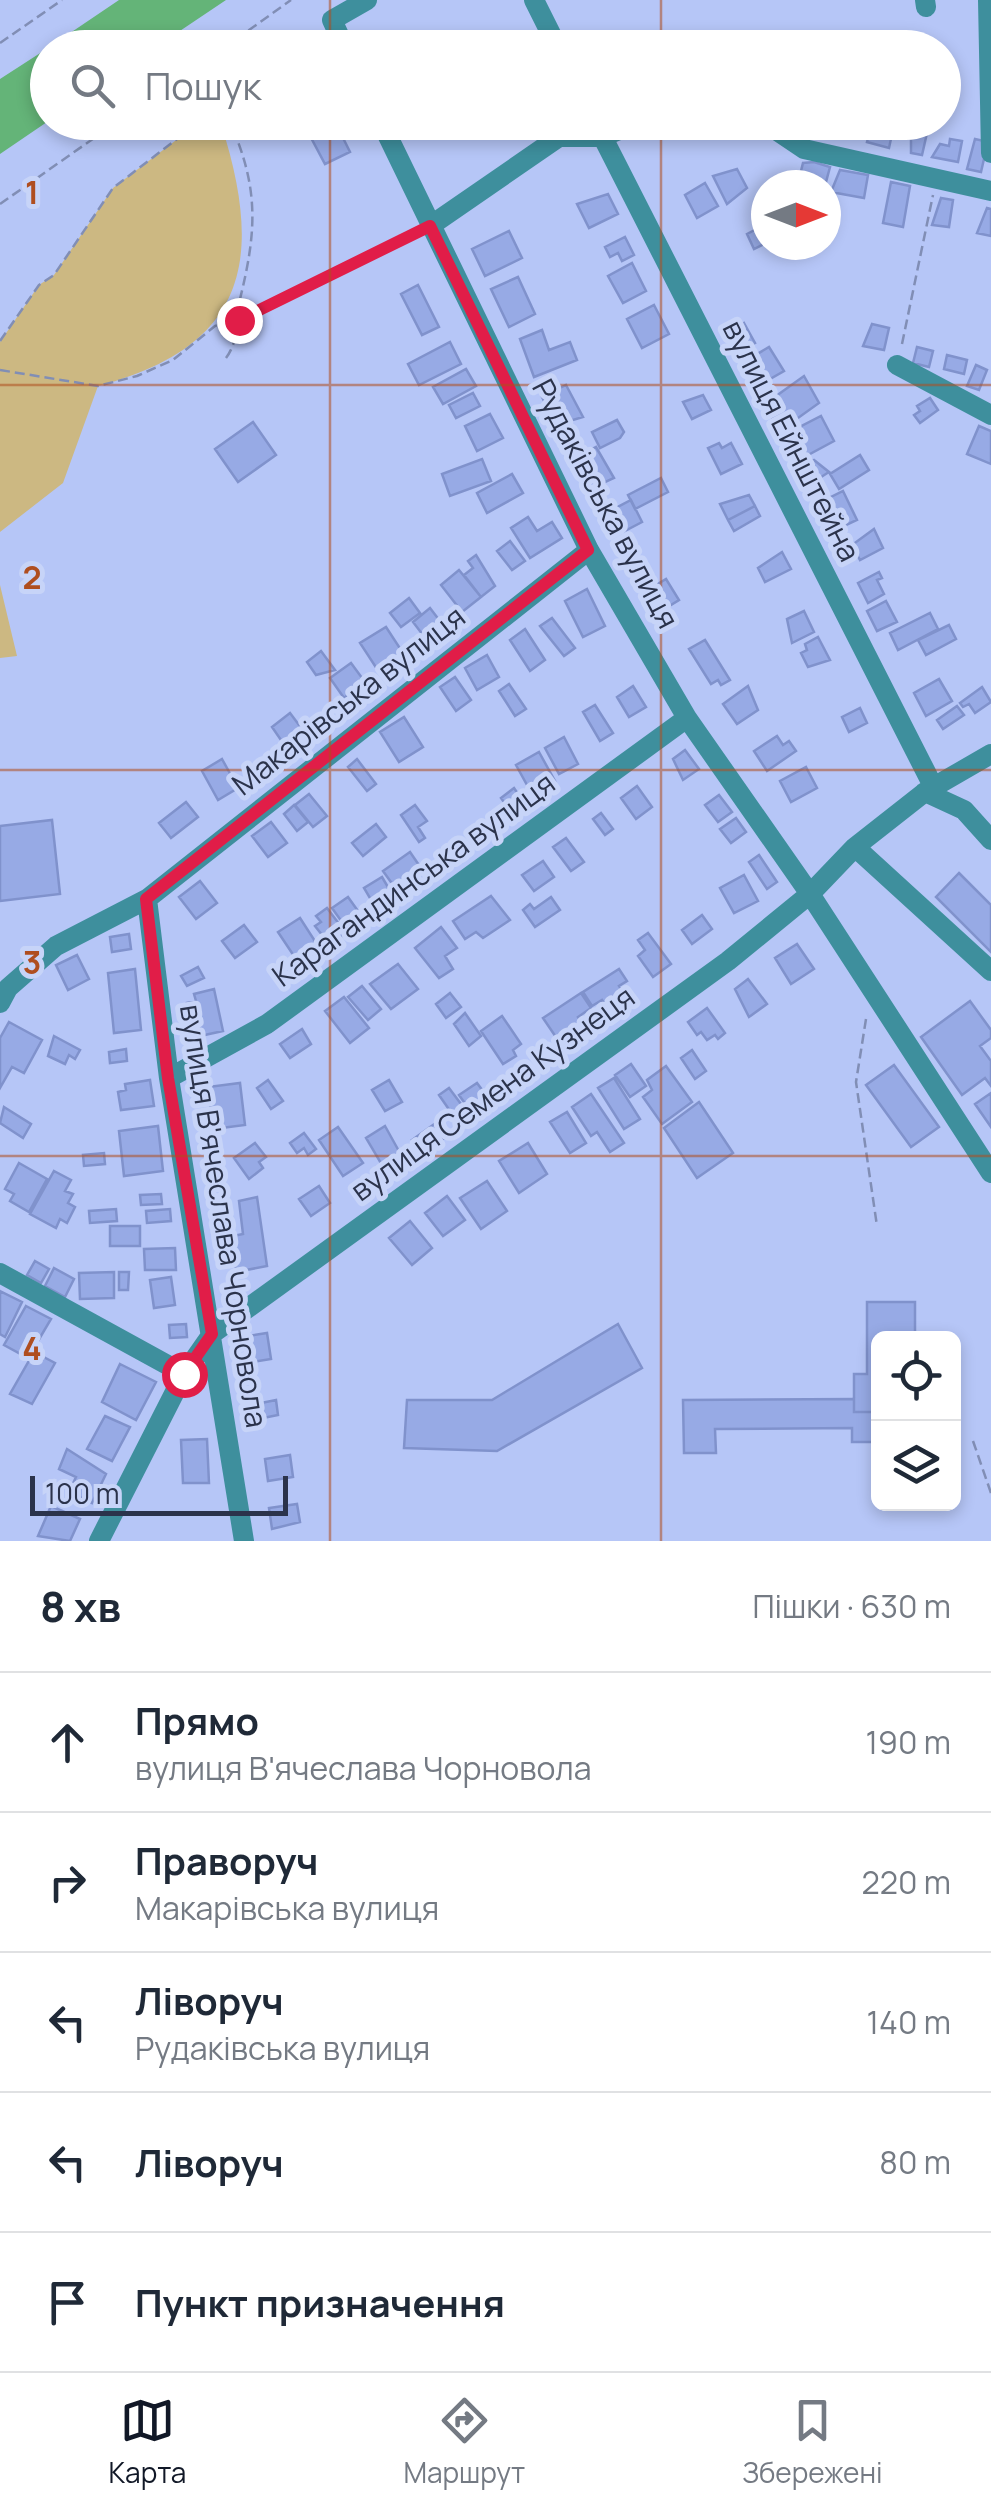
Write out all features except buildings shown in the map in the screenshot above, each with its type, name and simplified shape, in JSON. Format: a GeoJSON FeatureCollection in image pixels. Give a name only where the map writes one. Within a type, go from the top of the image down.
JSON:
{"type":"FeatureCollection","features":[{"type":"Feature","properties":{"kind":"street"},"geometry":{"type":"LineString","coordinates":[[337,30],[332,20],[367,0]]}},
{"type":"Feature","properties":{"kind":"street"},"geometry":{"type":"LineString","coordinates":[[534,0],[549,30]]}},
{"type":"Feature","properties":{"kind":"street"},"geometry":{"type":"LineString","coordinates":[[988,0],[991,153]]}},
{"type":"Feature","properties":{"kind":"street","name":"Рудаківська вулиця"},"geometry":{"type":"LineString","coordinates":[[389,140],[588,550],[687,718],[810,894],[991,1173]]}},
{"type":"Feature","properties":{"kind":"street"},"geometry":{"type":"LineString","coordinates":[[430,226],[555,140]]}},
{"type":"Feature","properties":{"kind":"street","name":"вулиця Ейнштейна"},"geometry":{"type":"LineString","coordinates":[[604,140],[929,789]]}},
{"type":"Feature","properties":{"kind":"street"},"geometry":{"type":"LineString","coordinates":[[790,140],[804,150],[991,191]]}},
{"type":"Feature","properties":{"kind":"street"},"geometry":{"type":"LineString","coordinates":[[897,365],[991,415]]}},
{"type":"Feature","properties":{"kind":"street","name":"Макарівська вулиця"},"geometry":{"type":"LineString","coordinates":[[0,1004],[8,988],[56,946],[146,899],[588,550]]}},
{"type":"Feature","properties":{"kind":"street","name":"Карагандинська вулиця"},"geometry":{"type":"LineString","coordinates":[[168,1078],[267,1024],[687,718]]}},
{"type":"Feature","properties":{"kind":"street","name":"вулиця Семена Кузнеця"},"geometry":{"type":"LineString","coordinates":[[99,1541],[184,1374],[212,1334],[728,961],[810,894],[855,847],[929,789],[991,754]]}},
{"type":"Feature","properties":{"kind":"street"},"geometry":{"type":"LineString","coordinates":[[929,789],[964,810],[991,840]]}},
{"type":"Feature","properties":{"kind":"street"},"geometry":{"type":"LineString","coordinates":[[855,847],[991,971]]}},
{"type":"Feature","properties":{"kind":"street","name":"вулиця В'ячеслава Чорновола"},"geometry":{"type":"LineString","coordinates":[[146,899],[168,1078],[244,1541]]}},
{"type":"Feature","properties":{"kind":"street"},"geometry":{"type":"LineString","coordinates":[[0,1273],[184,1374]]}},
{"type":"Feature","properties":{"kind":"path"},"geometry":{"type":"LineString","coordinates":[[0,42],[62,0]]}},
{"type":"Feature","properties":{"kind":"path"},"geometry":{"type":"LineString","coordinates":[[250,30],[292,0]]}},
{"type":"Feature","properties":{"kind":"path"},"geometry":{"type":"LineString","coordinates":[[0,204],[91,140]]}},
{"type":"Feature","properties":{"kind":"path"},"geometry":{"type":"LineString","coordinates":[[0,341],[39,284],[54,275],[113,188],[176,140]]}},
{"type":"Feature","properties":{"kind":"path"},"geometry":{"type":"LineString","coordinates":[[226,358],[235,346],[239,302],[254,250],[248,164],[238,140]]}},
{"type":"Feature","properties":{"kind":"path"},"geometry":{"type":"LineString","coordinates":[[897,365],[936,179]]}},
{"type":"Feature","properties":{"kind":"path"},"geometry":{"type":"LineString","coordinates":[[0,370],[98,386],[172,360],[215,326],[239,320],[430,226]]}},
{"type":"Feature","properties":{"kind":"path"},"geometry":{"type":"LineString","coordinates":[[870,989],[856,1082],[876,1226]]}},
{"type":"Feature","properties":{"kind":"path"},"geometry":{"type":"LineString","coordinates":[[973,1441],[991,1493]]}},
{"type":"Feature","properties":{"kind":"shaded area"},"geometry":{"type":"Polygon","coordinates":[[[119,0],[226,0],[181,30],[75,30],[119,0]]]}},
{"type":"Feature","properties":{"kind":"shaded area"},"geometry":{"type":"Polygon","coordinates":[[[30,60],[30,134],[0,154],[0,79],[30,60]]]}},
{"type":"Feature","properties":{"kind":"shaded area"},"geometry":{"type":"Polygon","coordinates":[[[176,140],[225,140],[241,217],[240,257],[232,292],[214,322],[186,348],[148,369],[98,386],[63,483],[0,532],[0,342],[39,285],[54,275],[113,188],[176,140]]]}},
{"type":"Feature","properties":{"kind":"shaded area"},"geometry":{"type":"Polygon","coordinates":[[[0,585],[17,656],[0,658],[0,585]]]}},
{"type":"Feature","properties":{"kind":"route"},"geometry":{"type":"LineString","coordinates":[[184,1374],[212,1334],[168,1078],[146,899],[588,550],[430,226],[239,320]]}}]}
